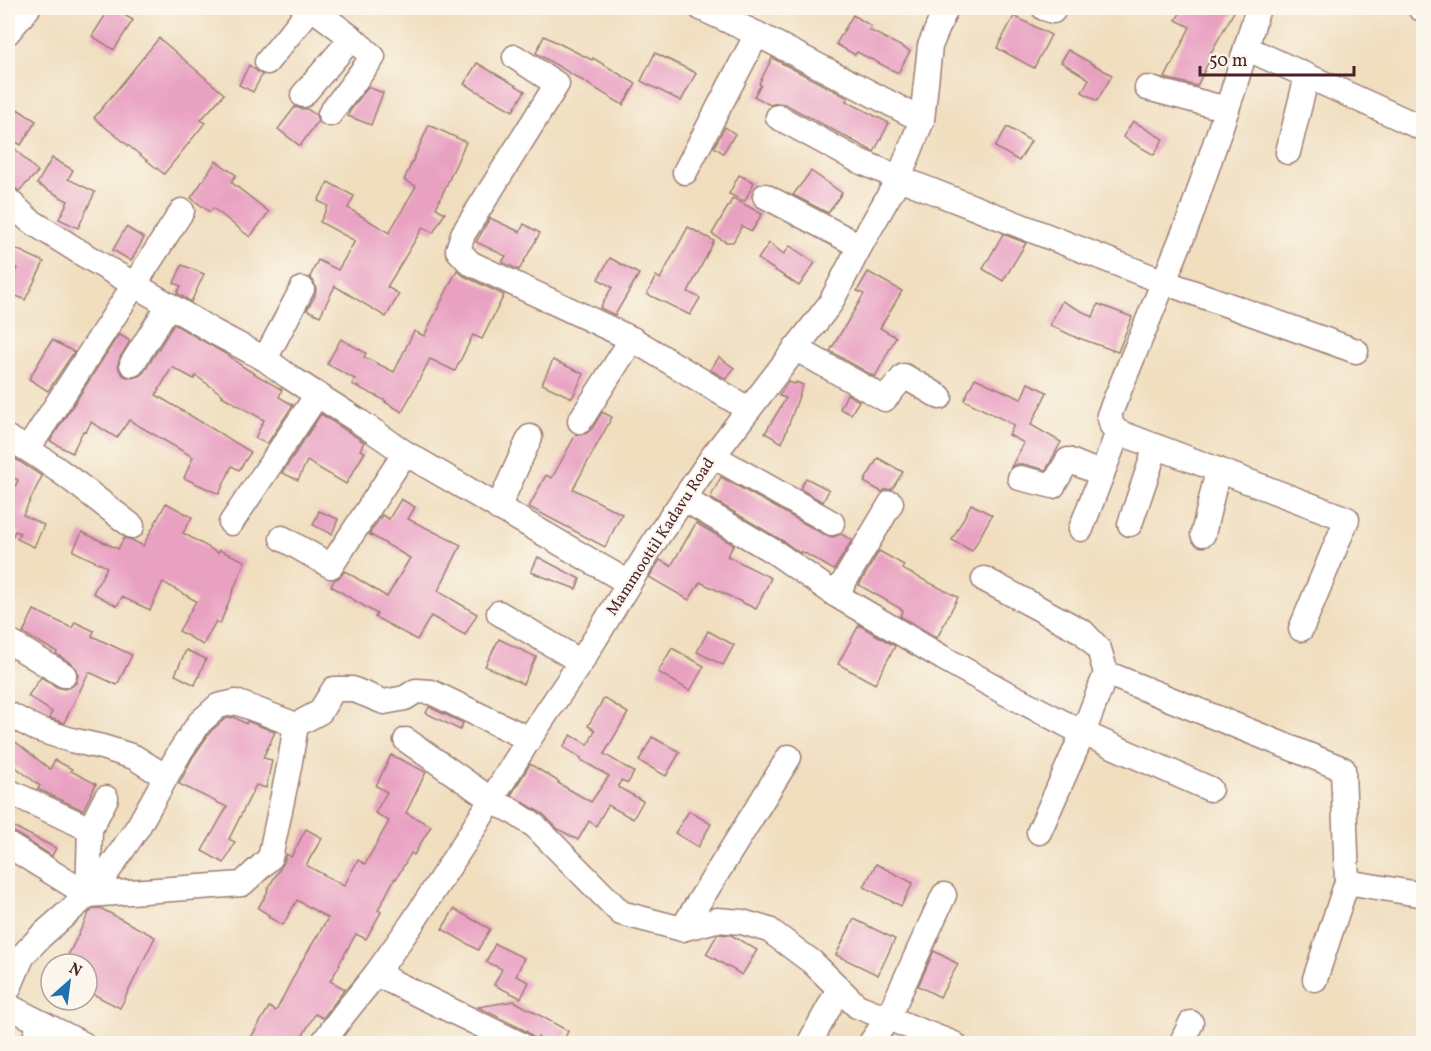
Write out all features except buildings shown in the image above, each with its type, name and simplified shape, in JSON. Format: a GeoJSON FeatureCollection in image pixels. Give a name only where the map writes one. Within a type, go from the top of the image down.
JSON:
{"type":"FeatureCollection","features":[{"type":"Feature","properties":{"kind":"street"},"geometry":{"type":"LineString","coordinates":[[8,32],[27,8]]}},
{"type":"Feature","properties":{"kind":"street"},"geometry":{"type":"LineString","coordinates":[[267,62],[312,8],[352,38],[373,57],[330,114]]}},
{"type":"Feature","properties":{"kind":"street"},"geometry":{"type":"LineString","coordinates":[[701,8],[757,34],[922,120]]}},
{"type":"Feature","properties":{"kind":"street","name":"Mammoottil Kadavu Road"},"geometry":{"type":"LineString","coordinates":[[322,1044],[413,922],[529,739],[581,662],[656,539],[713,456],[830,303],[898,178],[922,120],[930,46],[946,8]]}},
{"type":"Feature","properties":{"kind":"street"},"geometry":{"type":"LineString","coordinates":[[1258,8],[1190,218],[1109,415],[1112,426],[1118,432],[1347,519],[1301,629]]}},
{"type":"Feature","properties":{"kind":"street"},"geometry":{"type":"LineString","coordinates":[[685,172],[757,34]]}},
{"type":"Feature","properties":{"kind":"street"},"geometry":{"type":"LineString","coordinates":[[303,95],[352,38]]}},
{"type":"Feature","properties":{"kind":"street"},"geometry":{"type":"LineString","coordinates":[[1246,48],[1424,129]]}},
{"type":"Feature","properties":{"kind":"street"},"geometry":{"type":"LineString","coordinates":[[515,57],[556,84],[463,234],[458,250],[471,263],[632,339],[748,409]]}},
{"type":"Feature","properties":{"kind":"street"},"geometry":{"type":"LineString","coordinates":[[1288,152],[1307,76]]}},
{"type":"Feature","properties":{"kind":"street"},"geometry":{"type":"LineString","coordinates":[[1147,88],[1227,109]]}},
{"type":"Feature","properties":{"kind":"street"},"geometry":{"type":"LineString","coordinates":[[778,117],[857,160],[898,178],[1164,282],[1356,351]]}},
{"type":"Feature","properties":{"kind":"street"},"geometry":{"type":"LineString","coordinates":[[765,196],[860,246]]}},
{"type":"Feature","properties":{"kind":"street"},"geometry":{"type":"LineString","coordinates":[[8,200],[29,220],[216,333],[265,359],[405,453],[630,583]]}},
{"type":"Feature","properties":{"kind":"street"},"geometry":{"type":"LineString","coordinates":[[132,526],[18,443],[134,284],[182,211]]}},
{"type":"Feature","properties":{"kind":"street"},"geometry":{"type":"LineString","coordinates":[[265,359],[302,289]]}},
{"type":"Feature","properties":{"kind":"street"},"geometry":{"type":"LineString","coordinates":[[132,364],[169,305]]}},
{"type":"Feature","properties":{"kind":"street"},"geometry":{"type":"LineString","coordinates":[[580,421],[632,339]]}},
{"type":"Feature","properties":{"kind":"street"},"geometry":{"type":"LineString","coordinates":[[795,348],[885,399],[904,376],[940,397]]}},
{"type":"Feature","properties":{"kind":"street"},"geometry":{"type":"LineString","coordinates":[[231,523],[317,395]]}},
{"type":"Feature","properties":{"kind":"street"},"geometry":{"type":"LineString","coordinates":[[1081,529],[1118,432]]}},
{"type":"Feature","properties":{"kind":"street"},"geometry":{"type":"LineString","coordinates":[[498,508],[530,437]]}},
{"type":"Feature","properties":{"kind":"street"},"geometry":{"type":"LineString","coordinates":[[1130,524],[1156,447]]}},
{"type":"Feature","properties":{"kind":"street"},"geometry":{"type":"LineString","coordinates":[[282,538],[331,566],[405,453]]}},
{"type":"Feature","properties":{"kind":"street"},"geometry":{"type":"LineString","coordinates":[[713,456],[832,523]]}},
{"type":"Feature","properties":{"kind":"street"},"geometry":{"type":"LineString","coordinates":[[1020,478],[1053,486],[1068,460],[1102,474]]}},
{"type":"Feature","properties":{"kind":"street"},"geometry":{"type":"LineString","coordinates":[[1203,534],[1218,470]]}},
{"type":"Feature","properties":{"kind":"street"},"geometry":{"type":"LineString","coordinates":[[684,499],[776,553],[836,595],[1004,693],[1083,733],[1210,789]]}},
{"type":"Feature","properties":{"kind":"street"},"geometry":{"type":"LineString","coordinates":[[836,595],[891,503]]}},
{"type":"Feature","properties":{"kind":"street"},"geometry":{"type":"LineString","coordinates":[[984,579],[1083,632],[1099,649],[1106,673],[1040,832]]}},
{"type":"Feature","properties":{"kind":"street"},"geometry":{"type":"LineString","coordinates":[[499,614],[581,662]]}},
{"type":"Feature","properties":{"kind":"street"},"geometry":{"type":"LineString","coordinates":[[8,641],[64,675]]}},
{"type":"Feature","properties":{"kind":"street"},"geometry":{"type":"LineString","coordinates":[[1106,673],[1342,769],[1347,882],[1315,979]]}},
{"type":"Feature","properties":{"kind":"street"},"geometry":{"type":"LineString","coordinates":[[8,990],[23,955],[98,886],[138,827],[200,722],[218,706],[236,702],[296,725],[320,712],[334,689],[352,690],[384,702],[405,698],[416,691],[431,692],[529,739]]}},
{"type":"Feature","properties":{"kind":"street"},"geometry":{"type":"LineString","coordinates":[[8,714],[37,729],[134,757],[166,777]]}},
{"type":"Feature","properties":{"kind":"street"},"geometry":{"type":"LineString","coordinates":[[8,845],[88,895],[242,884],[270,858],[296,725]]}},
{"type":"Feature","properties":{"kind":"street"},"geometry":{"type":"LineString","coordinates":[[406,740],[492,800],[535,826],[621,913],[682,929],[717,920],[742,922],[769,930],[812,962],[857,1006],[954,1044]]}},
{"type":"Feature","properties":{"kind":"street"},"geometry":{"type":"LineString","coordinates":[[682,929],[789,757]]}},
{"type":"Feature","properties":{"kind":"street"},"geometry":{"type":"LineString","coordinates":[[12,794],[90,828]]}},
{"type":"Feature","properties":{"kind":"street"},"geometry":{"type":"LineString","coordinates":[[88,895],[90,828],[106,798]]}},
{"type":"Feature","properties":{"kind":"street"},"geometry":{"type":"LineString","coordinates":[[1347,882],[1424,895]]}},
{"type":"Feature","properties":{"kind":"street"},"geometry":{"type":"LineString","coordinates":[[870,1044],[888,1018],[944,895]]}},
{"type":"Feature","properties":{"kind":"street"},"geometry":{"type":"LineString","coordinates":[[376,974],[520,1044]]}},
{"type":"Feature","properties":{"kind":"street"},"geometry":{"type":"LineString","coordinates":[[809,1044],[839,989]]}},
{"type":"Feature","properties":{"kind":"street"},"geometry":{"type":"LineString","coordinates":[[8,1006],[37,1033],[83,1044]]}}]}
